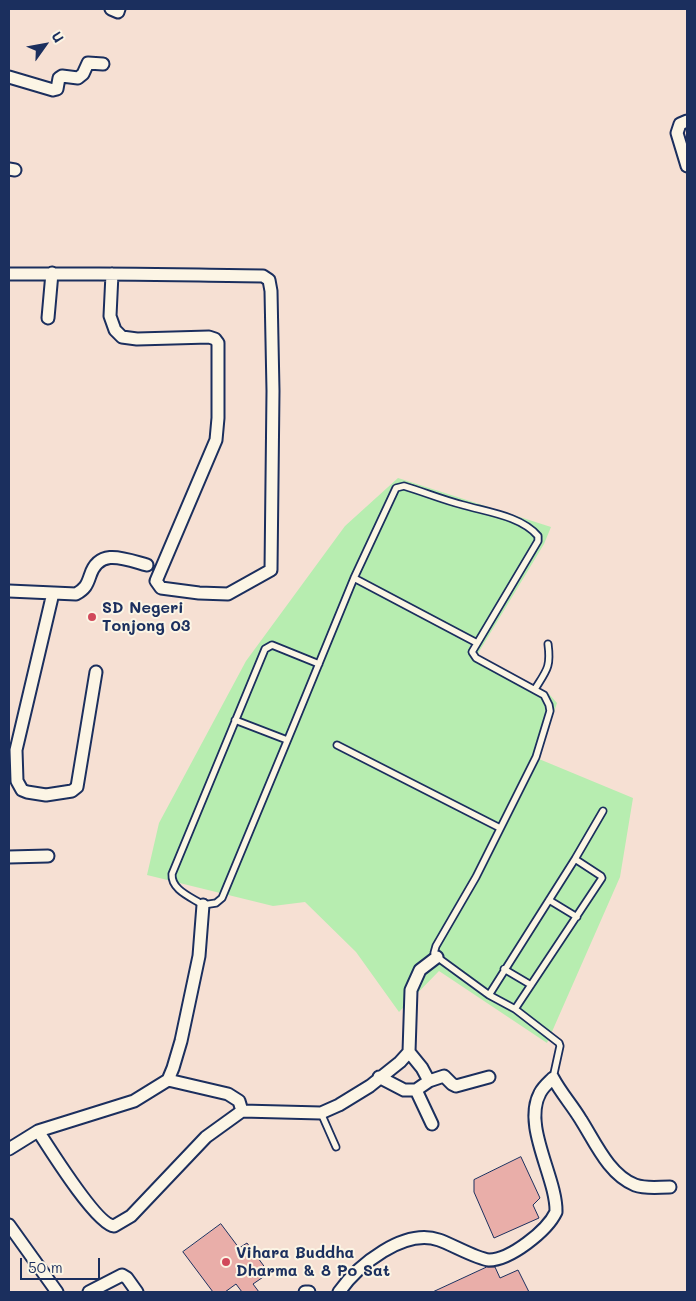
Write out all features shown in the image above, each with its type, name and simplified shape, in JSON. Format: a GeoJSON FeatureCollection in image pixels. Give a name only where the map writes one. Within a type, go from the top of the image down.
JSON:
{"type":"FeatureCollection","features":[{"type":"Feature","properties":{"kind":"street"},"geometry":{"type":"LineString","coordinates":[[111,9],[118,12],[119,9]]}},
{"type":"Feature","properties":{"kind":"street"},"geometry":{"type":"LineString","coordinates":[[9,77],[53,90],[57,89],[59,78],[62,76],[78,78],[83,74],[88,63],[103,64]]}},
{"type":"Feature","properties":{"kind":"street"},"geometry":{"type":"LineString","coordinates":[[687,121],[680,124],[677,133],[687,166]]}},
{"type":"Feature","properties":{"kind":"street"},"geometry":{"type":"LineString","coordinates":[[9,274],[112,274],[263,276],[270,283],[273,391],[271,570],[228,594],[199,593],[161,588],[156,581],[216,440],[218,418],[218,343],[209,336],[137,339],[122,337],[115,330],[110,316],[112,274]]}},
{"type":"Feature","properties":{"kind":"street"},"geometry":{"type":"LineString","coordinates":[[48,318],[52,274]]}},
{"type":"Feature","properties":{"kind":"street"},"geometry":{"type":"LineString","coordinates":[[9,591],[76,594],[87,586],[94,564],[103,558],[122,559],[147,565]]}},
{"type":"Feature","properties":{"kind":"street"},"geometry":{"type":"LineString","coordinates":[[53,592],[12,750],[17,781],[22,790],[46,794],[75,790],[78,784],[96,672]]}},
{"type":"Feature","properties":{"kind":"street"},"geometry":{"type":"LineString","coordinates":[[9,857],[48,856]]}},
{"type":"Feature","properties":{"kind":"street"},"geometry":{"type":"LineString","coordinates":[[9,1149],[38,1131],[134,1102],[168,1080],[181,1041],[199,956],[203,905]]}},
{"type":"Feature","properties":{"kind":"street"},"geometry":{"type":"LineString","coordinates":[[38,1131],[68,1176],[94,1210],[106,1224],[114,1226],[131,1216],[206,1137],[242,1111],[320,1113],[352,1098],[400,1062],[408,1052],[411,990],[420,970],[436,957]]}},
{"type":"Feature","properties":{"kind":"street"},"geometry":{"type":"LineString","coordinates":[[408,1052],[422,1068],[429,1081]]}},
{"type":"Feature","properties":{"kind":"street"},"geometry":{"type":"LineString","coordinates":[[379,1077],[404,1090],[416,1090],[429,1081],[444,1076],[456,1086],[488,1077]]}},
{"type":"Feature","properties":{"kind":"street"},"geometry":{"type":"LineString","coordinates":[[339,1292],[374,1257],[407,1239],[428,1238],[438,1240],[487,1260],[502,1256],[538,1234],[556,1212],[554,1195],[539,1146],[536,1122],[536,1105],[539,1094],[553,1078],[612,1168],[622,1178],[635,1185],[650,1188],[670,1187]]}},
{"type":"Feature","properties":{"kind":"street"},"geometry":{"type":"LineString","coordinates":[[168,1080],[228,1094],[239,1101],[242,1111]]}},
{"type":"Feature","properties":{"kind":"street"},"geometry":{"type":"LineString","coordinates":[[416,1090],[432,1124]]}},
{"type":"Feature","properties":{"kind":"street"},"geometry":{"type":"LineString","coordinates":[[9,1225],[58,1292]]}},
{"type":"Feature","properties":{"kind":"street"},"geometry":{"type":"LineString","coordinates":[[89,1292],[122,1275],[127,1278],[136,1292]]}},
{"type":"Feature","properties":{"kind":"lane"},"geometry":{"type":"LineString","coordinates":[[319,664],[272,645],[268,646],[235,720],[208,790],[172,874],[176,887],[203,905],[216,903],[222,898],[319,664],[354,578],[394,492],[399,486],[511,518],[536,533],[539,538],[472,652],[476,658],[544,695],[549,704],[550,711],[536,757],[476,877],[436,946],[434,953],[436,957],[488,995],[515,1009],[559,1044],[553,1078]]}},
{"type":"Feature","properties":{"kind":"lane"},"geometry":{"type":"LineString","coordinates":[[354,578],[478,643]]}},
{"type":"Feature","properties":{"kind":"lane"},"geometry":{"type":"LineString","coordinates":[[535,689],[550,662],[548,644]]}},
{"type":"Feature","properties":{"kind":"lane"},"geometry":{"type":"LineString","coordinates":[[235,720],[287,740]]}},
{"type":"Feature","properties":{"kind":"lane"},"geometry":{"type":"LineString","coordinates":[[337,746],[500,828]]}},
{"type":"Feature","properties":{"kind":"lane"},"geometry":{"type":"LineString","coordinates":[[488,995],[528,935],[603,811]]}},
{"type":"Feature","properties":{"kind":"lane"},"geometry":{"type":"LineString","coordinates":[[515,1009],[602,878],[575,859]]}},
{"type":"Feature","properties":{"kind":"lane"},"geometry":{"type":"LineString","coordinates":[[549,900],[576,917]]}},
{"type":"Feature","properties":{"kind":"lane"},"geometry":{"type":"LineString","coordinates":[[504,969],[531,985]]}},
{"type":"Feature","properties":{"kind":"lane"},"geometry":{"type":"LineString","coordinates":[[320,1113],[336,1147]]}},
{"type":"Feature","properties":{"kind":"green space"},"geometry":{"type":"Polygon","coordinates":[[[398,478],[551,527],[544,544],[477,655],[549,694],[557,703],[539,759],[633,798],[620,877],[547,1043],[439,971],[399,1012],[356,952],[305,902],[273,906],[147,875],[159,823],[246,661],[345,526],[398,478]]]}},
{"type":"Feature","properties":{"kind":"building"},"geometry":{"type":"Polygon","coordinates":[[[521,1157],[540,1198],[533,1205],[539,1218],[494,1238],[474,1192],[474,1180],[521,1157]]]}},
{"type":"Feature","properties":{"kind":"building","name":"Vihara Buddha Dharma & 8 Po Sat"},"geometry":{"type":"Polygon","coordinates":[[[221,1224],[239,1248],[247,1243],[269,1273],[253,1284],[259,1292],[242,1292],[236,1284],[225,1292],[213,1292],[183,1252],[221,1224]]]}},
{"type":"Feature","properties":{"kind":"building"},"geometry":{"type":"Polygon","coordinates":[[[487,1267],[495,1267],[500,1278],[518,1270],[529,1292],[433,1292],[487,1267]]]}},
{"type":"Feature","properties":{"kind":"place","name":"SD Negeri Tonjong 03"},"geometry":{"type":"Point","coordinates":[92,617]}},
{"type":"Feature","properties":{"kind":"place","name":"Vihara Buddha Dharma & 8 Po Sat"},"geometry":{"type":"Point","coordinates":[226,1262]}}]}
